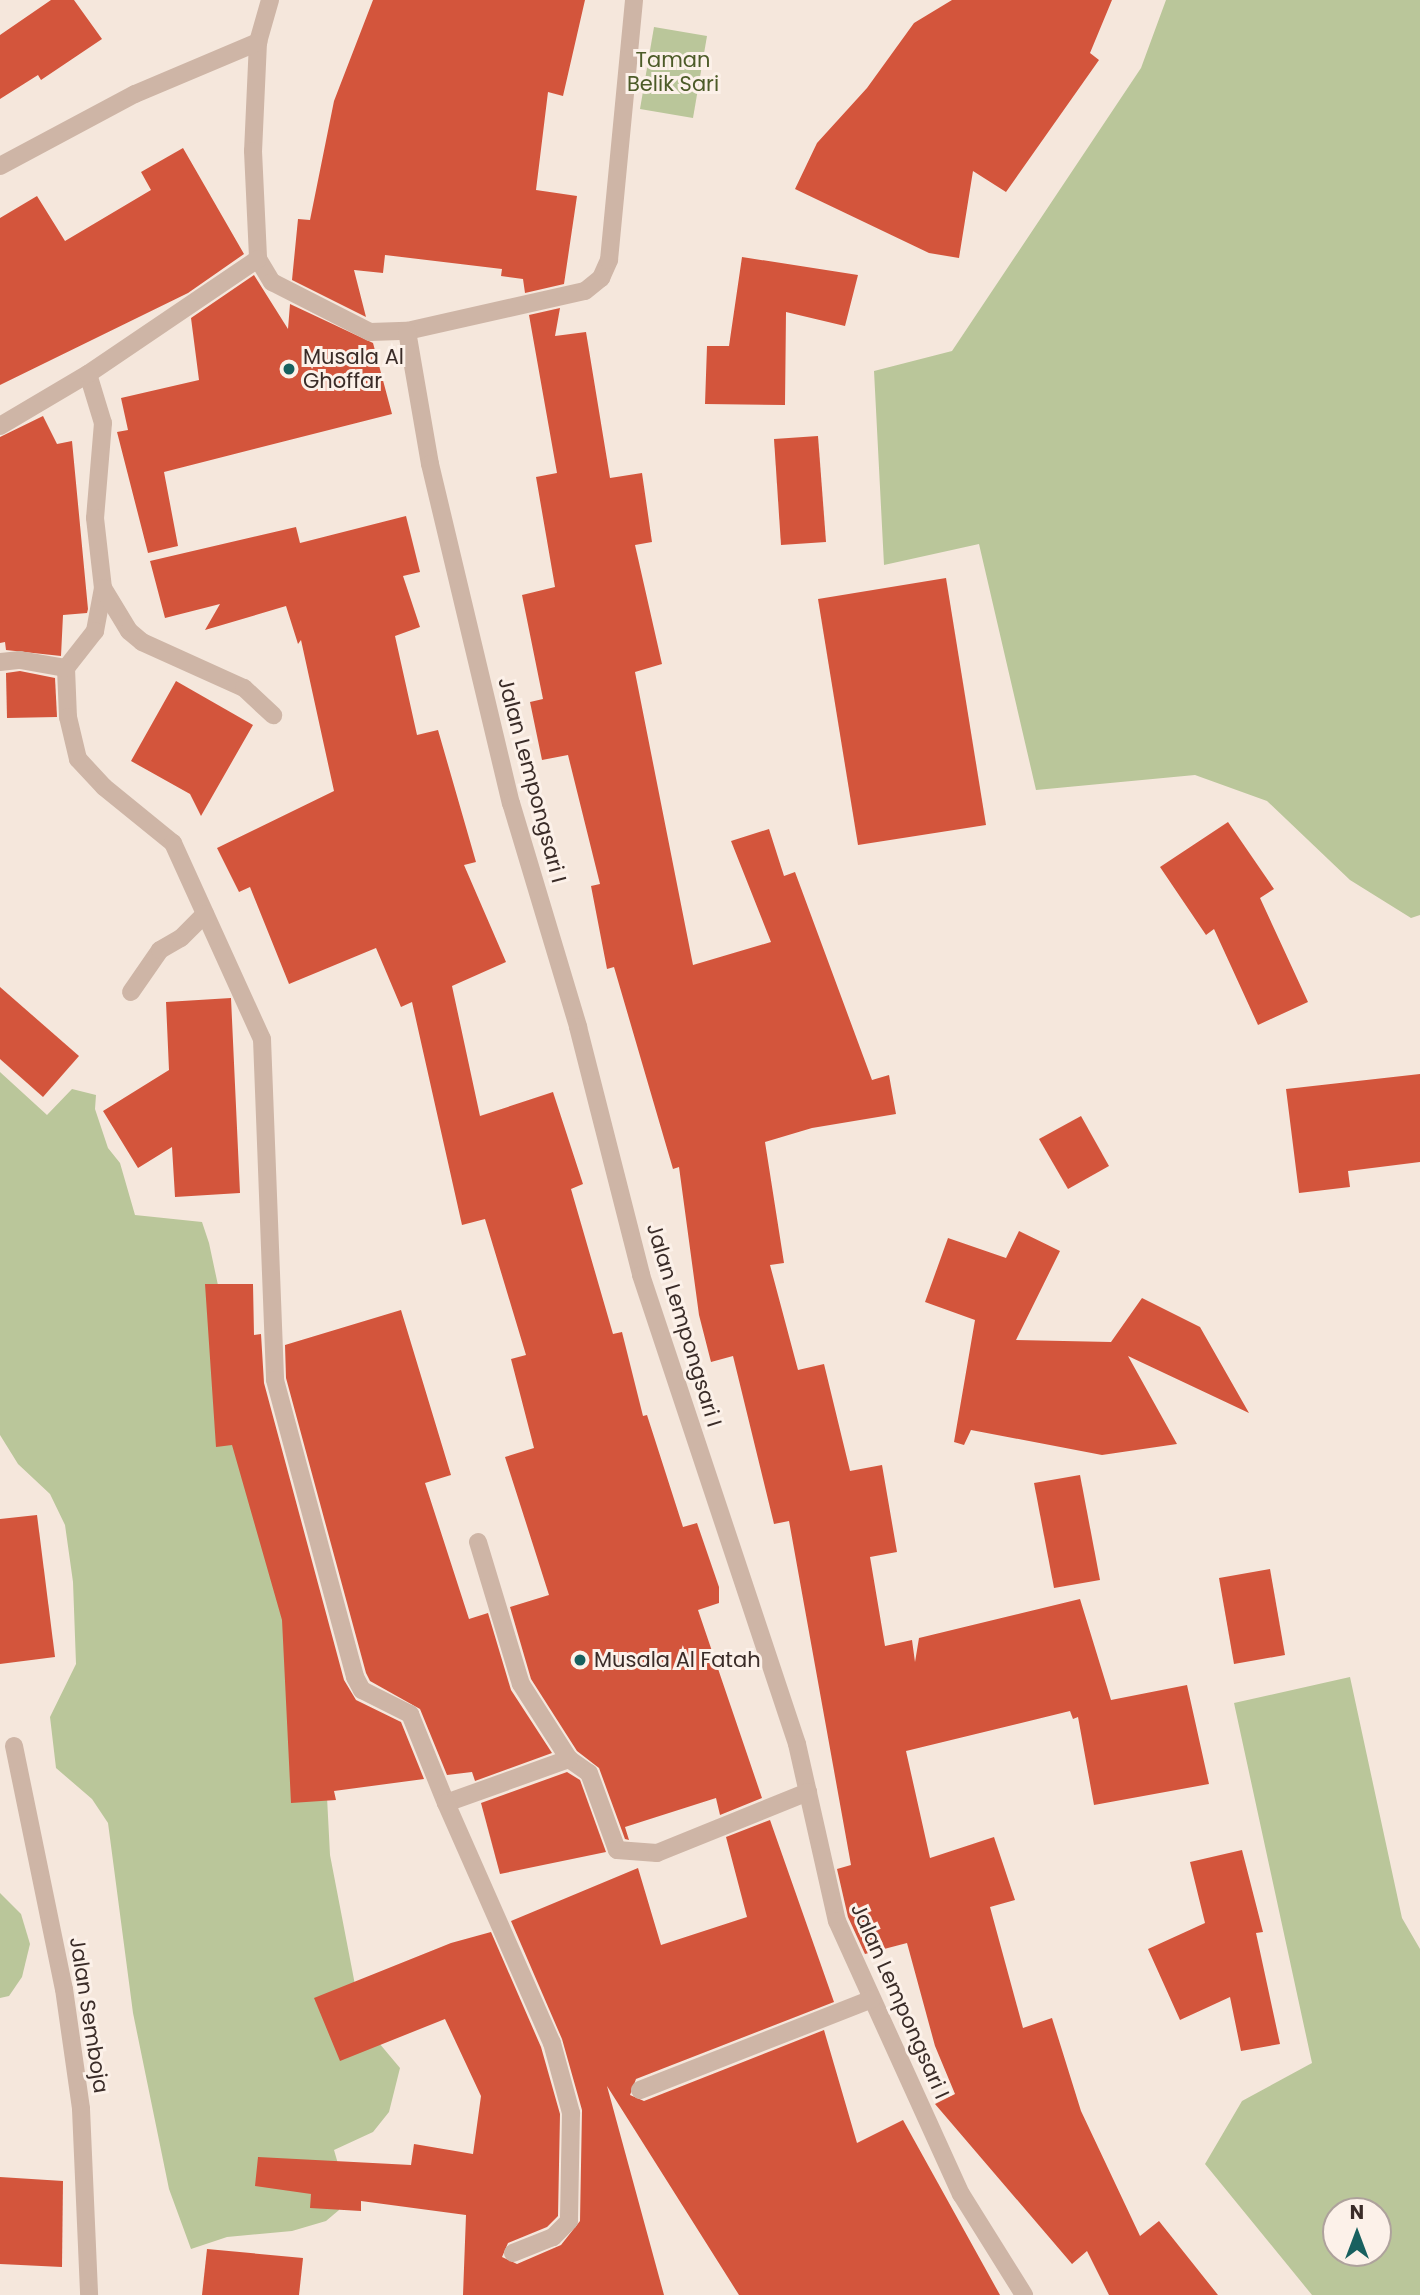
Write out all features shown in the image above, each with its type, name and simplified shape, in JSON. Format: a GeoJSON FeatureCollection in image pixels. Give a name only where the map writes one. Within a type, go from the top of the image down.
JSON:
{"type":"FeatureCollection","features":[{"type":"Feature","properties":{"kind":"street"},"geometry":{"type":"LineString","coordinates":[[270,0],[258,43],[253,151],[258,259],[272,282],[324,312],[370,332],[407,331],[585,291],[601,278],[609,260],[634,0]]}},
{"type":"Feature","properties":{"kind":"street"},"geometry":{"type":"LineString","coordinates":[[0,166],[135,94],[258,43]]}},
{"type":"Feature","properties":{"kind":"street"},"geometry":{"type":"LineString","coordinates":[[0,426],[88,374],[258,259]]}},
{"type":"Feature","properties":{"kind":"street","name":"Jalan Lempongsari I"},"geometry":{"type":"LineString","coordinates":[[407,331],[430,464],[511,803],[578,1027],[641,1275],[797,1744],[837,1921],[961,2194],[1024,2295]]}},
{"type":"Feature","properties":{"kind":"street"},"geometry":{"type":"LineString","coordinates":[[88,374],[103,423],[94,518],[103,588],[94,631],[66,668],[68,717],[78,759],[104,787],[173,843],[261,1040],[275,1380],[337,1609],[362,1690],[410,1714],[446,1803],[552,2043],[571,2113],[569,2221],[553,2237],[513,2253]]}},
{"type":"Feature","properties":{"kind":"street"},"geometry":{"type":"LineString","coordinates":[[103,588],[129,631],[142,642],[243,688],[273,715]]}},
{"type":"Feature","properties":{"kind":"street"},"geometry":{"type":"LineString","coordinates":[[0,662],[20,660],[66,668]]}},
{"type":"Feature","properties":{"kind":"street"},"geometry":{"type":"LineString","coordinates":[[131,992],[160,950],[181,938],[205,914]]}},
{"type":"Feature","properties":{"kind":"street"},"geometry":{"type":"LineString","coordinates":[[478,1542],[521,1684],[569,1759],[589,1773],[617,1850],[636,1854],[657,1853],[808,1792]]}},
{"type":"Feature","properties":{"kind":"street","name":"Jalan Semboja"},"geometry":{"type":"LineString","coordinates":[[14,1746],[64,1989],[80,2096],[89,2295]]}},
{"type":"Feature","properties":{"kind":"street"},"geometry":{"type":"LineString","coordinates":[[446,1803],[569,1759]]}},
{"type":"Feature","properties":{"kind":"street"},"geometry":{"type":"LineString","coordinates":[[640,2090],[872,1999]]}},
{"type":"Feature","properties":{"kind":"green space"},"geometry":{"type":"Polygon","coordinates":[[[1166,0],[1420,0],[1420,915],[1411,918],[1350,880],[1267,801],[1195,775],[1036,790],[979,544],[884,565],[874,371],[952,351],[1141,68],[1166,0]]]}},
{"type":"Feature","properties":{"kind":"green space","name":"Taman Belik Sari"},"geometry":{"type":"Polygon","coordinates":[[[654,27],[707,36],[693,118],[640,109],[654,27]]]}},
{"type":"Feature","properties":{"kind":"green space"},"geometry":{"type":"Polygon","coordinates":[[[0,1072],[47,1115],[72,1089],[96,1095],[95,1109],[108,1148],[120,1163],[135,1215],[202,1222],[209,1243],[327,1797],[330,1855],[356,1990],[379,2043],[400,2068],[389,2112],[373,2132],[334,2150],[343,2181],[339,2210],[326,2221],[292,2231],[227,2237],[191,2249],[169,2189],[133,2013],[108,1823],[92,1799],[56,1768],[50,1717],[76,1664],[73,1582],[65,1525],[50,1494],[18,1464],[0,1435],[0,1072]]]}},
{"type":"Feature","properties":{"kind":"green space"},"geometry":{"type":"Polygon","coordinates":[[[1350,1677],[1402,1918],[1420,1949],[1420,2295],[1312,2295],[1205,2164],[1242,2101],[1312,2063],[1234,1703],[1350,1677]]]}},
{"type":"Feature","properties":{"kind":"green space"},"geometry":{"type":"Polygon","coordinates":[[[0,1893],[21,1914],[30,1944],[22,1977],[9,1996],[0,1998],[0,1893]]]}},
{"type":"Feature","properties":{"kind":"building"},"geometry":{"type":"Polygon","coordinates":[[[51,0],[74,0],[102,39],[41,80],[38,75],[0,99],[0,35],[51,0]]]}},
{"type":"Feature","properties":{"kind":"building"},"geometry":{"type":"Polygon","coordinates":[[[373,0],[585,0],[563,96],[548,92],[536,190],[577,196],[564,284],[525,293],[523,279],[501,276],[502,269],[385,255],[383,273],[354,270],[366,317],[292,280],[298,219],[310,220],[334,101],[373,0]]]}},
{"type":"Feature","properties":{"kind":"building"},"geometry":{"type":"Polygon","coordinates":[[[952,0],[1112,0],[1090,53],[1099,60],[1006,192],[973,171],[959,258],[929,253],[795,189],[817,143],[867,88],[914,23],[952,0]]]}},
{"type":"Feature","properties":{"kind":"building"},"geometry":{"type":"Polygon","coordinates":[[[183,148],[244,254],[188,293],[0,385],[0,218],[37,196],[65,241],[151,190],[141,172],[183,148]]]}},
{"type":"Feature","properties":{"kind":"building"},"geometry":{"type":"Polygon","coordinates":[[[742,257],[858,275],[845,326],[786,312],[785,405],[705,404],[707,346],[729,346],[742,257]]]}},
{"type":"Feature","properties":{"kind":"building"},"geometry":{"type":"Polygon","coordinates":[[[254,275],[288,329],[290,304],[373,343],[392,414],[164,472],[178,546],[148,553],[117,432],[128,430],[121,398],[199,380],[191,318],[254,275]]]}},
{"type":"Feature","properties":{"kind":"building"},"geometry":{"type":"Polygon","coordinates":[[[560,308],[555,336],[586,332],[610,478],[642,473],[652,542],[635,545],[662,664],[635,672],[693,965],[771,942],[731,841],[769,829],[784,876],[795,872],[872,1080],[889,1075],[896,1114],[812,1128],[765,1142],[784,1263],[770,1265],[798,1370],[824,1364],[850,1471],[882,1465],[897,1552],[870,1557],[885,1646],[912,1640],[915,1662],[919,1638],[1080,1599],[1111,1700],[1187,1685],[1209,1784],[1094,1805],[1078,1717],[1073,1719],[1070,1711],[906,1751],[930,1858],[994,1837],[1015,1900],[990,1907],[1023,2028],[1052,2018],[1081,2111],[1140,2236],[1159,2221],[1218,2295],[1109,2295],[1087,2251],[1072,2264],[935,2104],[955,2094],[935,2046],[907,1943],[865,1954],[848,1917],[837,1869],[851,1865],[789,1521],[774,1524],[733,1356],[711,1362],[699,1315],[679,1167],[673,1169],[614,967],[607,969],[591,886],[600,884],[568,755],[542,760],[530,702],[543,699],[522,595],[555,587],[536,477],[557,473],[529,315],[560,308]]]}},
{"type":"Feature","properties":{"kind":"building"},"geometry":{"type":"Polygon","coordinates":[[[43,416],[57,444],[72,441],[88,609],[87,613],[63,615],[61,656],[6,650],[5,642],[0,643],[0,437],[43,416]]]}},
{"type":"Feature","properties":{"kind":"building"},"geometry":{"type":"Polygon","coordinates":[[[818,436],[826,542],[781,545],[774,439],[818,436]]]}},
{"type":"Feature","properties":{"kind":"building"},"geometry":{"type":"Polygon","coordinates":[[[406,516],[420,572],[403,576],[420,627],[395,636],[417,735],[438,730],[476,862],[464,865],[506,962],[452,986],[480,1116],[553,1092],[583,1184],[571,1189],[613,1334],[622,1332],[643,1416],[647,1415],[683,1527],[697,1523],[719,1587],[719,1603],[698,1610],[762,1798],[720,1815],[716,1798],[625,1827],[629,1840],[625,1839],[599,1768],[577,1751],[531,1679],[510,1607],[549,1595],[505,1457],[534,1448],[511,1359],[526,1355],[485,1219],[462,1225],[412,1002],[401,1007],[376,948],[289,984],[250,887],[239,892],[217,848],[334,791],[301,640],[298,644],[286,606],[205,630],[220,604],[165,618],[150,561],[296,527],[300,543],[406,516]]]}},
{"type":"Feature","properties":{"kind":"building"},"geometry":{"type":"Polygon","coordinates":[[[946,578],[986,825],[858,845],[818,599],[946,578]]]}},
{"type":"Feature","properties":{"kind":"building"},"geometry":{"type":"Polygon","coordinates":[[[20,671],[55,678],[57,717],[7,718],[6,673],[20,671]]]}},
{"type":"Feature","properties":{"kind":"building"},"geometry":{"type":"Polygon","coordinates":[[[176,681],[253,725],[201,816],[190,794],[131,761],[176,681]]]}},
{"type":"Feature","properties":{"kind":"building"},"geometry":{"type":"Polygon","coordinates":[[[1228,822],[1274,889],[1260,898],[1308,1002],[1258,1025],[1214,929],[1206,935],[1160,867],[1228,822]]]}},
{"type":"Feature","properties":{"kind":"building"},"geometry":{"type":"Polygon","coordinates":[[[0,987],[79,1056],[43,1097],[0,1059],[0,987]]]}},
{"type":"Feature","properties":{"kind":"building"},"geometry":{"type":"Polygon","coordinates":[[[231,998],[240,1193],[175,1197],[172,1147],[138,1168],[103,1111],[169,1070],[166,1002],[231,998]]]}},
{"type":"Feature","properties":{"kind":"building"},"geometry":{"type":"Polygon","coordinates":[[[1420,1074],[1420,1162],[1348,1171],[1350,1187],[1299,1193],[1286,1089],[1420,1074]]]}},
{"type":"Feature","properties":{"kind":"building"},"geometry":{"type":"Polygon","coordinates":[[[1081,1116],[1109,1166],[1068,1189],[1039,1139],[1081,1116]]]}},
{"type":"Feature","properties":{"kind":"building"},"geometry":{"type":"Polygon","coordinates":[[[1019,1231],[1060,1251],[1016,1340],[1111,1342],[1142,1298],[1200,1327],[1249,1413],[1128,1356],[1177,1444],[1102,1455],[971,1430],[964,1445],[954,1442],[975,1320],[925,1302],[948,1238],[1006,1258],[1019,1231]]]}},
{"type":"Feature","properties":{"kind":"building"},"geometry":{"type":"Polygon","coordinates":[[[205,1284],[253,1284],[254,1335],[261,1334],[264,1383],[344,1680],[356,1700],[401,1722],[424,1779],[334,1791],[336,1800],[291,1803],[282,1620],[232,1445],[216,1447],[205,1284]]]}},
{"type":"Feature","properties":{"kind":"building"},"geometry":{"type":"Polygon","coordinates":[[[401,1310],[451,1475],[425,1483],[469,1619],[488,1613],[511,1690],[552,1753],[475,1781],[472,1772],[447,1775],[420,1709],[370,1681],[366,1673],[286,1378],[285,1345],[401,1310]]]}},
{"type":"Feature","properties":{"kind":"building"},"geometry":{"type":"Polygon","coordinates":[[[1080,1475],[1100,1580],[1054,1588],[1034,1483],[1080,1475]]]}},
{"type":"Feature","properties":{"kind":"building"},"geometry":{"type":"Polygon","coordinates":[[[37,1515],[55,1657],[0,1664],[0,1519],[37,1515]]]}},
{"type":"Feature","properties":{"kind":"building"},"geometry":{"type":"Polygon","coordinates":[[[1270,1569],[1285,1655],[1234,1664],[1219,1578],[1270,1569]]]}},
{"type":"Feature","properties":{"kind":"building"},"geometry":{"type":"Polygon","coordinates":[[[567,1772],[580,1780],[606,1852],[500,1874],[481,1803],[567,1772]]]}},
{"type":"Feature","properties":{"kind":"building"},"geometry":{"type":"Polygon","coordinates":[[[770,1820],[834,2002],[636,2079],[630,2095],[644,2101],[824,2030],[857,2143],[903,2120],[1000,2295],[739,2295],[607,2086],[664,2295],[463,2295],[466,2215],[361,2201],[361,2211],[310,2208],[311,2194],[255,2186],[258,2157],[411,2165],[414,2144],[473,2154],[481,2096],[445,2019],[340,2061],[314,1998],[451,1943],[491,1932],[541,2047],[560,2114],[558,2216],[547,2227],[508,2243],[502,2257],[517,2264],[561,2245],[580,2221],[582,2110],[562,2039],[511,1921],[638,1868],[661,1945],[747,1917],[726,1837],[770,1820]]]}},
{"type":"Feature","properties":{"kind":"building"},"geometry":{"type":"Polygon","coordinates":[[[1242,1850],[1263,1932],[1256,1933],[1280,2044],[1241,2051],[1230,1997],[1180,2020],[1148,1949],[1205,1923],[1190,1862],[1242,1850]]]}},
{"type":"Feature","properties":{"kind":"building"},"geometry":{"type":"Polygon","coordinates":[[[0,2177],[63,2181],[62,2267],[0,2264],[0,2177]]]}},
{"type":"Feature","properties":{"kind":"building"},"geometry":{"type":"Polygon","coordinates":[[[207,2249],[303,2258],[299,2295],[202,2295],[207,2249]]]}},
{"type":"Feature","properties":{"kind":"place","name":"Musala Al Ghoffar"},"geometry":{"type":"Point","coordinates":[289,369]}},
{"type":"Feature","properties":{"kind":"place","name":"Musala Al Fatah"},"geometry":{"type":"Point","coordinates":[580,1660]}}]}
